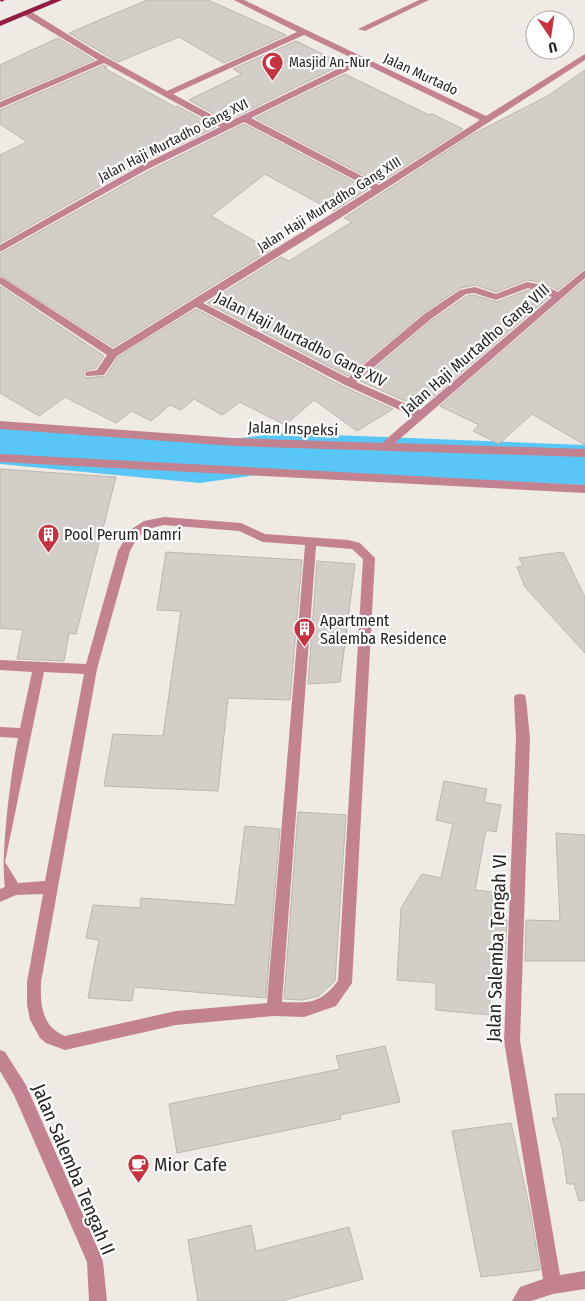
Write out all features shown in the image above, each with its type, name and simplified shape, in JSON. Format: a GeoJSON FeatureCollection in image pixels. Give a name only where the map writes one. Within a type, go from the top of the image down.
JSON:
{"type":"FeatureCollection","features":[{"type":"Feature","properties":{"kind":"main road"},"geometry":{"type":"LineString","coordinates":[[0,24],[58,0]]}},
{"type":"Feature","properties":{"kind":"street","name":"Jalan Murtado"},"geometry":{"type":"LineString","coordinates":[[238,0],[484,119]]}},
{"type":"Feature","properties":{"kind":"street"},"geometry":{"type":"LineString","coordinates":[[362,29],[425,0]]}},
{"type":"Feature","properties":{"kind":"street"},"geometry":{"type":"LineString","coordinates":[[27,13],[105,60],[227,127]]}},
{"type":"Feature","properties":{"kind":"street"},"geometry":{"type":"LineString","coordinates":[[166,94],[303,32]]}},
{"type":"Feature","properties":{"kind":"street","name":"Jalan Haji Murtadho Gang XIII"},"geometry":{"type":"LineString","coordinates":[[90,374],[100,373],[113,354],[379,189],[484,119],[585,56]]}},
{"type":"Feature","properties":{"kind":"street"},"geometry":{"type":"LineString","coordinates":[[0,105],[105,60]]}},
{"type":"Feature","properties":{"kind":"street","name":"Jalan Haji Murtadho Gang XVI"},"geometry":{"type":"LineString","coordinates":[[0,249],[143,168],[361,61]]}},
{"type":"Feature","properties":{"kind":"street"},"geometry":{"type":"LineString","coordinates":[[244,118],[379,189]]}},
{"type":"Feature","properties":{"kind":"street","name":"Jalan Haji Murtadho Gang VIII"},"geometry":{"type":"LineString","coordinates":[[384,447],[558,296],[583,278]]}},
{"type":"Feature","properties":{"kind":"street"},"geometry":{"type":"LineString","coordinates":[[0,280],[113,354]]}},
{"type":"Feature","properties":{"kind":"street"},"geometry":{"type":"LineString","coordinates":[[349,383],[427,317],[463,292],[475,290],[496,297],[527,285],[539,286],[558,296]]}},
{"type":"Feature","properties":{"kind":"street","name":"Jalan Haji Murtadho Gang XIV"},"geometry":{"type":"LineString","coordinates":[[195,303],[349,383],[421,415]]}},
{"type":"Feature","properties":{"kind":"street","name":"Jalan Inspeksi"},"geometry":{"type":"LineString","coordinates":[[0,425],[233,442],[585,453]]}},
{"type":"Feature","properties":{"kind":"street"},"geometry":{"type":"LineString","coordinates":[[0,458],[585,488]]}},
{"type":"Feature","properties":{"kind":"street"},"geometry":{"type":"LineString","coordinates":[[164,521],[241,527],[263,538],[348,544],[356,546],[369,558],[344,983],[331,1001],[304,1010],[274,1009],[176,1018],[66,1043],[49,1036],[37,1018],[32,999],[91,668],[124,551],[134,533],[148,524],[164,521]]}},
{"type":"Feature","properties":{"kind":"street"},"geometry":{"type":"LineString","coordinates":[[274,1009],[311,541]]}},
{"type":"Feature","properties":{"kind":"street"},"geometry":{"type":"LineString","coordinates":[[0,665],[91,668]]}},
{"type":"Feature","properties":{"kind":"street"},"geometry":{"type":"LineString","coordinates":[[0,858],[39,667]]}},
{"type":"Feature","properties":{"kind":"street","name":"Jalan Salemba Tengah VI"},"geometry":{"type":"LineString","coordinates":[[520,699],[523,738],[512,1041],[553,1285]]}},
{"type":"Feature","properties":{"kind":"street"},"geometry":{"type":"LineString","coordinates":[[0,732],[26,733]]}},
{"type":"Feature","properties":{"kind":"street"},"geometry":{"type":"LineString","coordinates":[[0,866],[14,889]]}},
{"type":"Feature","properties":{"kind":"street"},"geometry":{"type":"LineString","coordinates":[[0,896],[14,889],[51,887]]}},
{"type":"Feature","properties":{"kind":"street","name":"Jalan Salemba Tengah II"},"geometry":{"type":"LineString","coordinates":[[0,1057],[20,1090],[95,1262],[98,1301]]}},
{"type":"Feature","properties":{"kind":"street"},"geometry":{"type":"LineString","coordinates":[[521,1301],[526,1292],[585,1280]]}},
{"type":"Feature","properties":{"kind":"building"},"geometry":{"type":"Polygon","coordinates":[[[147,0],[208,0],[286,35],[224,63],[179,37],[118,62],[69,33],[147,0]]]}},
{"type":"Feature","properties":{"kind":"building"},"geometry":{"type":"Polygon","coordinates":[[[58,38],[94,60],[0,100],[0,65],[58,38]]]}},
{"type":"Feature","properties":{"kind":"building"},"geometry":{"type":"Polygon","coordinates":[[[296,41],[343,64],[227,121],[189,100],[242,74],[233,69],[296,41]]]}},
{"type":"Feature","properties":{"kind":"building"},"geometry":{"type":"Polygon","coordinates":[[[104,65],[107,67],[104,68],[216,127],[139,164],[0,243],[0,155],[27,142],[0,124],[0,110],[104,65]]]}},
{"type":"Feature","properties":{"kind":"building"},"geometry":{"type":"Polygon","coordinates":[[[585,70],[585,268],[558,290],[544,283],[527,280],[496,292],[476,285],[460,288],[422,314],[348,376],[207,303],[281,257],[289,261],[352,222],[344,218],[473,134],[546,97],[585,70]]]}},
{"type":"Feature","properties":{"kind":"building"},"geometry":{"type":"Polygon","coordinates":[[[345,74],[429,115],[432,114],[463,129],[379,183],[255,118],[345,74]]]}},
{"type":"Feature","properties":{"kind":"building"},"geometry":{"type":"Polygon","coordinates":[[[244,124],[368,189],[333,211],[265,174],[211,216],[270,250],[113,347],[0,275],[0,254],[147,172],[244,124]]]}},
{"type":"Feature","properties":{"kind":"building"},"geometry":{"type":"Polygon","coordinates":[[[585,280],[585,445],[532,414],[499,444],[473,431],[479,425],[440,406],[585,280]]]}},
{"type":"Feature","properties":{"kind":"building"},"geometry":{"type":"Polygon","coordinates":[[[0,286],[104,356],[96,368],[84,371],[83,375],[86,378],[106,376],[118,357],[196,309],[344,387],[393,409],[357,431],[314,400],[285,425],[240,402],[222,415],[194,399],[181,410],[170,405],[151,421],[132,411],[116,423],[65,397],[39,416],[0,393],[0,286]]]}},
{"type":"Feature","properties":{"kind":"building"},"geometry":{"type":"Polygon","coordinates":[[[528,290],[548,298],[429,400],[416,394],[405,401],[360,381],[432,320],[467,296],[474,295],[497,302],[528,290]]]}},
{"type":"Feature","properties":{"kind":"building","name":"Pool Perum Damri"},"geometry":{"type":"Polygon","coordinates":[[[0,469],[116,477],[76,634],[69,633],[64,661],[17,659],[23,630],[0,628],[0,469]]]}},
{"type":"Feature","properties":{"kind":"building"},"geometry":{"type":"Polygon","coordinates":[[[166,552],[302,560],[290,700],[228,698],[218,791],[104,786],[113,734],[163,736],[181,611],[157,610],[166,552]]]}},
{"type":"Feature","properties":{"kind":"building"},"geometry":{"type":"Polygon","coordinates":[[[563,552],[585,597],[585,653],[525,587],[517,567],[523,566],[519,558],[563,552]]]}},
{"type":"Feature","properties":{"kind":"building"},"geometry":{"type":"Polygon","coordinates":[[[317,561],[355,564],[340,682],[308,684],[317,561]]]}},
{"type":"Feature","properties":{"kind":"building"},"geometry":{"type":"Polygon","coordinates":[[[444,781],[487,789],[484,802],[501,805],[496,832],[486,830],[475,890],[493,892],[491,920],[507,920],[505,960],[496,960],[496,988],[490,988],[490,1015],[436,1010],[436,983],[397,980],[401,908],[422,874],[441,878],[453,824],[436,820],[444,781]]]}},
{"type":"Feature","properties":{"kind":"building"},"geometry":{"type":"Polygon","coordinates":[[[298,812],[346,815],[335,981],[319,996],[302,1000],[284,999],[298,812]]]}},
{"type":"Feature","properties":{"kind":"building"},"geometry":{"type":"Polygon","coordinates":[[[245,826],[280,829],[266,998],[134,987],[132,1001],[88,998],[99,940],[86,938],[93,905],[140,908],[141,898],[235,905],[245,826]]]}},
{"type":"Feature","properties":{"kind":"building"},"geometry":{"type":"Polygon","coordinates":[[[556,833],[585,835],[585,961],[525,961],[526,920],[560,921],[556,833]]]}},
{"type":"Feature","properties":{"kind":"building"},"geometry":{"type":"Polygon","coordinates":[[[385,1046],[400,1102],[340,1115],[341,1119],[177,1153],[169,1104],[340,1069],[336,1056],[385,1046]]]}},
{"type":"Feature","properties":{"kind":"building"},"geometry":{"type":"Polygon","coordinates":[[[555,1094],[585,1094],[585,1200],[579,1201],[574,1184],[567,1184],[562,1148],[552,1118],[558,1118],[555,1094]]]}},
{"type":"Feature","properties":{"kind":"building"},"geometry":{"type":"Polygon","coordinates":[[[511,1123],[530,1210],[540,1270],[481,1277],[452,1131],[511,1123]]]}},
{"type":"Feature","properties":{"kind":"building"},"geometry":{"type":"Polygon","coordinates":[[[251,1225],[256,1251],[349,1227],[363,1279],[281,1301],[198,1301],[188,1240],[251,1225]]]}},
{"type":"Feature","properties":{"kind":"waterway"},"geometry":{"type":"LineString","coordinates":[[0,445],[200,463],[283,452],[585,465]]}},
{"type":"Feature","properties":{"kind":"place","name":"Masjid An-Nur"},"geometry":{"type":"Point","coordinates":[273,81]}},
{"type":"Feature","properties":{"kind":"place","name":"Pool Perum Damri"},"geometry":{"type":"Point","coordinates":[48,553]}},
{"type":"Feature","properties":{"kind":"place","name":"Apartment Salemba Residence"},"geometry":{"type":"Point","coordinates":[304,648]}},
{"type":"Feature","properties":{"kind":"place","name":"Mior Cafe"},"geometry":{"type":"Point","coordinates":[138,1183]}}]}
